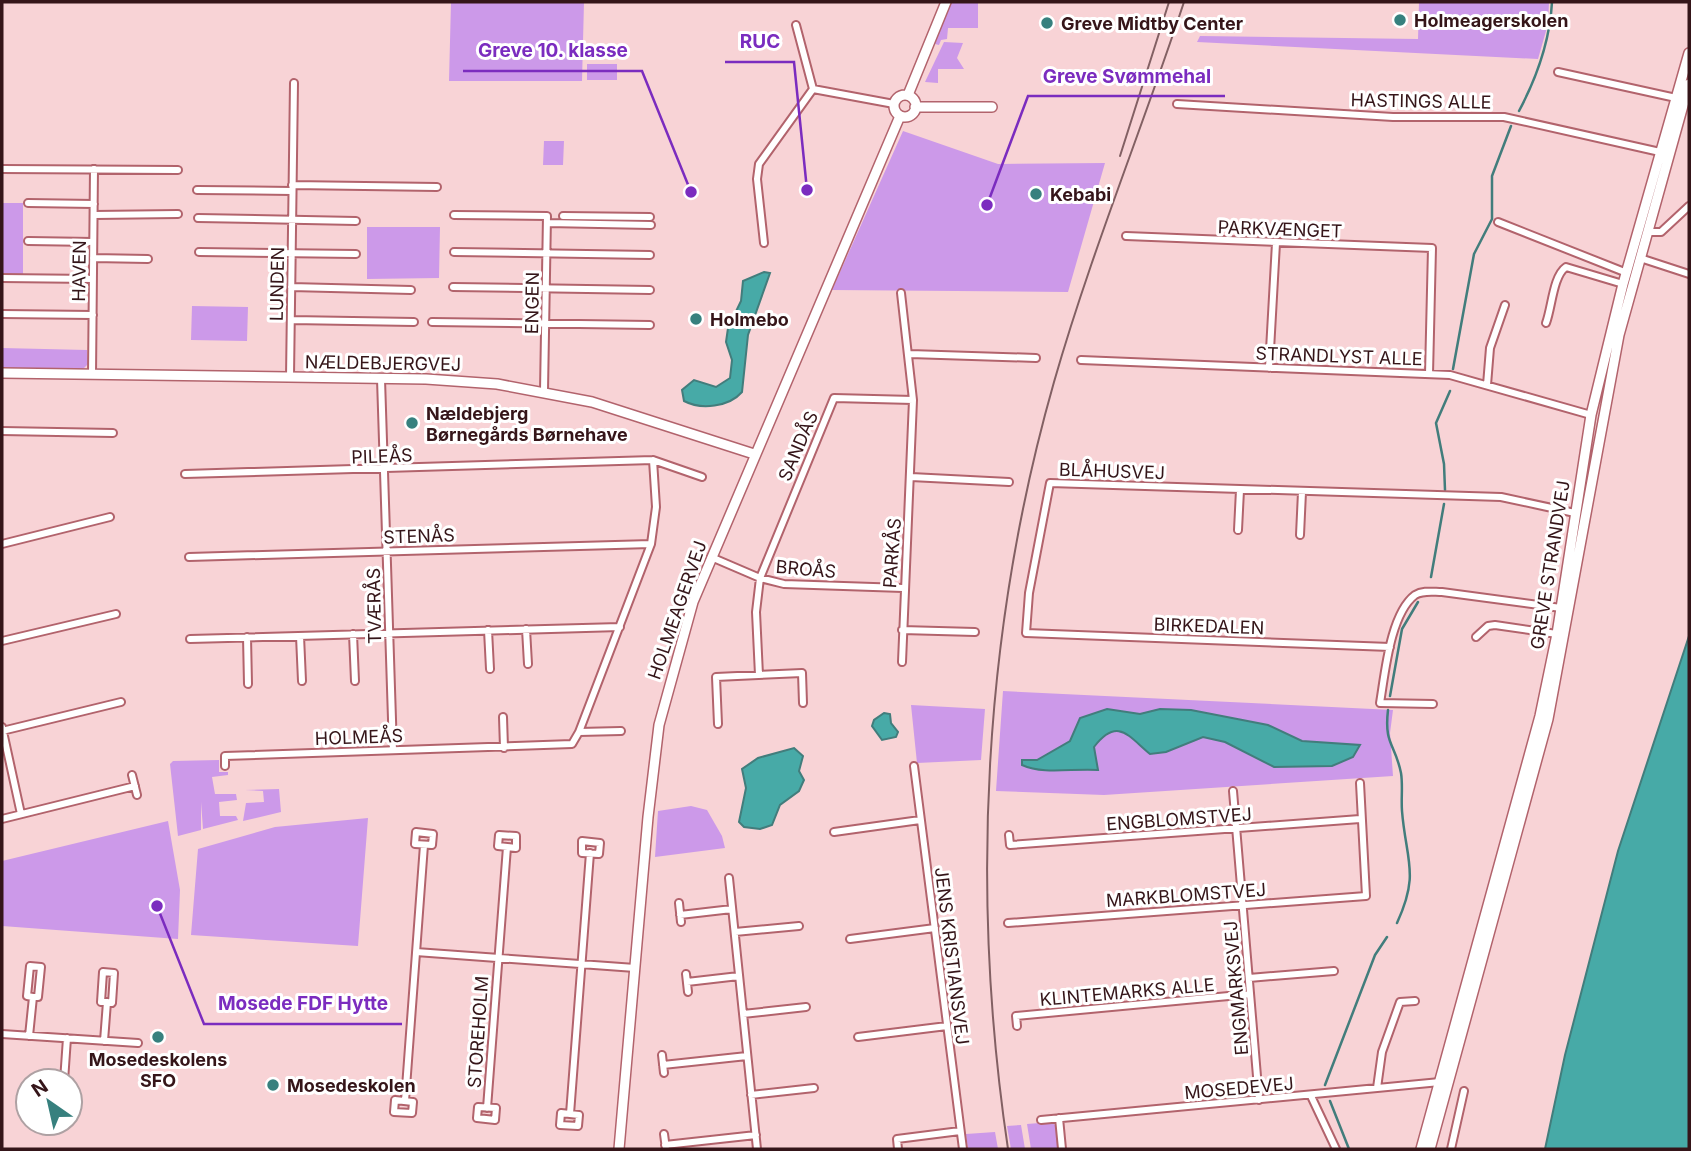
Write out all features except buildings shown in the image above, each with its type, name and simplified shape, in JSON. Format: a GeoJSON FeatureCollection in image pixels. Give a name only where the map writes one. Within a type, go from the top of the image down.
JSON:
{"type":"FeatureCollection","features":[{"type":"Feature","properties":{"kind":"main road"},"geometry":{"type":"LineString","coordinates":[[908,96],[946,2]]}},
{"type":"Feature","properties":{"kind":"main road","name":"GREVE STRANDVEJ"},"geometry":{"type":"LineString","coordinates":[[1444,1082],[1528,763],[1557,634],[1591,415],[1623,284],[1689,53]]}},
{"type":"Feature","properties":{"kind":"main road","name":"GREVE STRANDVEJ"},"geometry":{"type":"LineString","coordinates":[[1444,1082],[1555,694],[1601,418],[1640,258],[1689,84]]}},
{"type":"Feature","properties":{"kind":"main road"},"geometry":{"type":"LineString","coordinates":[[908,96],[901,96],[894,104],[895,111],[900,116],[912,114],[915,107]]}},
{"type":"Feature","properties":{"kind":"main road"},"geometry":{"type":"LineString","coordinates":[[908,96],[915,107]]}},
{"type":"Feature","properties":{"kind":"main road"},"geometry":{"type":"LineString","coordinates":[[915,107],[992,107]]}},
{"type":"Feature","properties":{"kind":"main road","name":"HOLMEAGERVEJ"},"geometry":{"type":"LineString","coordinates":[[619,1149],[659,725],[681,638],[710,557],[900,116]]}},
{"type":"Feature","properties":{"kind":"main road","name":"NÆLDEBJERGVEJ"},"geometry":{"type":"LineString","coordinates":[[2,373],[461,380],[544,391],[605,406],[754,454]]}},
{"type":"Feature","properties":{"kind":"main road"},"geometry":{"type":"LineString","coordinates":[[1421,1149],[1444,1082]]}},
{"type":"Feature","properties":{"kind":"main road"},"geometry":{"type":"LineString","coordinates":[[1430,1149],[1444,1082]]}},
{"type":"Feature","properties":{"kind":"street"},"geometry":{"type":"LineString","coordinates":[[796,25],[813,89]]}},
{"type":"Feature","properties":{"kind":"street"},"geometry":{"type":"LineString","coordinates":[[1558,72],[1676,98]]}},
{"type":"Feature","properties":{"kind":"street","name":"LUNDEN"},"geometry":{"type":"LineString","coordinates":[[290,377],[294,83]]}},
{"type":"Feature","properties":{"kind":"street"},"geometry":{"type":"LineString","coordinates":[[813,89],[894,104]]}},
{"type":"Feature","properties":{"kind":"street"},"geometry":{"type":"LineString","coordinates":[[764,243],[757,179],[759,164],[813,89]]}},
{"type":"Feature","properties":{"kind":"street","name":"HASTINGS ALLE"},"geometry":{"type":"LineString","coordinates":[[1178,104],[1393,117],[1504,117],[1660,152]]}},
{"type":"Feature","properties":{"kind":"street"},"geometry":{"type":"LineString","coordinates":[[2,169],[178,170]]}},
{"type":"Feature","properties":{"kind":"street","name":"HAVEN"},"geometry":{"type":"LineString","coordinates":[[92,374],[94,169]]}},
{"type":"Feature","properties":{"kind":"street"},"geometry":{"type":"LineString","coordinates":[[197,190],[437,187]]}},
{"type":"Feature","properties":{"kind":"street"},"geometry":{"type":"LineString","coordinates":[[28,203],[94,204]]}},
{"type":"Feature","properties":{"kind":"street"},"geometry":{"type":"LineString","coordinates":[[1648,232],[1661,232],[1689,206]]}},
{"type":"Feature","properties":{"kind":"street"},"geometry":{"type":"LineString","coordinates":[[94,215],[178,214]]}},
{"type":"Feature","properties":{"kind":"street"},"geometry":{"type":"LineString","coordinates":[[454,215],[547,220],[647,221],[563,216]]}},
{"type":"Feature","properties":{"kind":"street"},"geometry":{"type":"LineString","coordinates":[[198,218],[356,221]]}},
{"type":"Feature","properties":{"kind":"street","name":"ENGEN"},"geometry":{"type":"LineString","coordinates":[[544,391],[547,220]]}},
{"type":"Feature","properties":{"kind":"street"},"geometry":{"type":"LineString","coordinates":[[1498,222],[1626,273]]}},
{"type":"Feature","properties":{"kind":"street","name":"PARKVÆNGET"},"geometry":{"type":"LineString","coordinates":[[1126,236],[1432,248],[1429,374]]}},
{"type":"Feature","properties":{"kind":"street"},"geometry":{"type":"LineString","coordinates":[[28,241],[93,242]]}},
{"type":"Feature","properties":{"kind":"street"},"geometry":{"type":"LineString","coordinates":[[1269,368],[1276,243]]}},
{"type":"Feature","properties":{"kind":"street"},"geometry":{"type":"LineString","coordinates":[[199,252],[356,254]]}},
{"type":"Feature","properties":{"kind":"street"},"geometry":{"type":"LineString","coordinates":[[454,252],[650,255]]}},
{"type":"Feature","properties":{"kind":"street"},"geometry":{"type":"LineString","coordinates":[[93,258],[148,259]]}},
{"type":"Feature","properties":{"kind":"street"},"geometry":{"type":"LineString","coordinates":[[1640,258],[1689,274]]}},
{"type":"Feature","properties":{"kind":"street"},"geometry":{"type":"LineString","coordinates":[[1546,323],[1553,305],[1558,276],[1566,267],[1623,284]]}},
{"type":"Feature","properties":{"kind":"street"},"geometry":{"type":"LineString","coordinates":[[2,278],[93,279]]}},
{"type":"Feature","properties":{"kind":"street"},"geometry":{"type":"LineString","coordinates":[[292,287],[411,290]]}},
{"type":"Feature","properties":{"kind":"street"},"geometry":{"type":"LineString","coordinates":[[453,287],[650,290]]}},
{"type":"Feature","properties":{"kind":"street","name":"PARKÅS"},"geometry":{"type":"LineString","coordinates":[[901,293],[910,354],[913,400],[903,588],[902,662]]}},
{"type":"Feature","properties":{"kind":"street"},"geometry":{"type":"LineString","coordinates":[[1487,385],[1490,348],[1505,305]]}},
{"type":"Feature","properties":{"kind":"street"},"geometry":{"type":"LineString","coordinates":[[2,314],[93,315]]}},
{"type":"Feature","properties":{"kind":"street"},"geometry":{"type":"LineString","coordinates":[[291,320],[414,322]]}},
{"type":"Feature","properties":{"kind":"street"},"geometry":{"type":"LineString","coordinates":[[432,322],[650,325]]}},
{"type":"Feature","properties":{"kind":"street"},"geometry":{"type":"LineString","coordinates":[[910,354],[1036,358]]}},
{"type":"Feature","properties":{"kind":"street","name":"STRANDLYST ALLE"},"geometry":{"type":"LineString","coordinates":[[1081,360],[1450,375],[1591,415]]}},
{"type":"Feature","properties":{"kind":"street","name":"TVÆRÅS"},"geometry":{"type":"LineString","coordinates":[[381,379],[393,750]]}},
{"type":"Feature","properties":{"kind":"street","name":"SANDÅS"},"geometry":{"type":"LineString","coordinates":[[760,578],[834,398],[913,400]]}},
{"type":"Feature","properties":{"kind":"street"},"geometry":{"type":"LineString","coordinates":[[2,431],[113,433]]}},
{"type":"Feature","properties":{"kind":"street"},"geometry":{"type":"LineString","coordinates":[[579,732],[651,544],[656,507],[653,460]]}},
{"type":"Feature","properties":{"kind":"street","name":"PILEÅS"},"geometry":{"type":"LineString","coordinates":[[186,474],[653,460],[702,477]]}},
{"type":"Feature","properties":{"kind":"street"},"geometry":{"type":"LineString","coordinates":[[911,477],[1009,482]]}},
{"type":"Feature","properties":{"kind":"street","name":"BLÅHUSVEJ"},"geometry":{"type":"LineString","coordinates":[[1026,633],[1029,593],[1050,482],[1501,498],[1575,513]]}},
{"type":"Feature","properties":{"kind":"street"},"geometry":{"type":"LineString","coordinates":[[1238,530],[1240,490]]}},
{"type":"Feature","properties":{"kind":"street"},"geometry":{"type":"LineString","coordinates":[[1300,535],[1302,492]]}},
{"type":"Feature","properties":{"kind":"street"},"geometry":{"type":"LineString","coordinates":[[2,544],[110,517]]}},
{"type":"Feature","properties":{"kind":"street","name":"STENÅS"},"geometry":{"type":"LineString","coordinates":[[189,557],[651,544]]}},
{"type":"Feature","properties":{"kind":"street","name":"BROÅS"},"geometry":{"type":"LineString","coordinates":[[710,557],[760,578],[783,584],[903,588]]}},
{"type":"Feature","properties":{"kind":"street"},"geometry":{"type":"LineString","coordinates":[[759,675],[756,612],[760,578]]}},
{"type":"Feature","properties":{"kind":"street"},"geometry":{"type":"LineString","coordinates":[[1433,704],[1381,703],[1390,646],[1404,609],[1420,593],[1442,592],[1561,608]]}},
{"type":"Feature","properties":{"kind":"street"},"geometry":{"type":"LineString","coordinates":[[2,641],[116,614]]}},
{"type":"Feature","properties":{"kind":"street"},"geometry":{"type":"LineString","coordinates":[[1476,638],[1488,626],[1495,625],[1557,634]]}},
{"type":"Feature","properties":{"kind":"street"},"geometry":{"type":"LineString","coordinates":[[190,639],[620,627]]}},
{"type":"Feature","properties":{"kind":"street"},"geometry":{"type":"LineString","coordinates":[[526,629],[528,664]]}},
{"type":"Feature","properties":{"kind":"street"},"geometry":{"type":"LineString","coordinates":[[488,630],[490,669]]}},
{"type":"Feature","properties":{"kind":"street"},"geometry":{"type":"LineString","coordinates":[[902,630],[975,632]]}},
{"type":"Feature","properties":{"kind":"street","name":"BIRKEDALEN"},"geometry":{"type":"LineString","coordinates":[[1026,633],[1390,646]]}},
{"type":"Feature","properties":{"kind":"street"},"geometry":{"type":"LineString","coordinates":[[353,634],[355,681]]}},
{"type":"Feature","properties":{"kind":"street"},"geometry":{"type":"LineString","coordinates":[[300,636],[302,681]]}},
{"type":"Feature","properties":{"kind":"street"},"geometry":{"type":"LineString","coordinates":[[247,637],[248,684]]}},
{"type":"Feature","properties":{"kind":"street"},"geometry":{"type":"LineString","coordinates":[[718,724],[716,677],[802,673],[803,703]]}},
{"type":"Feature","properties":{"kind":"street"},"geometry":{"type":"LineString","coordinates":[[21,814],[2,729],[121,702]]}},
{"type":"Feature","properties":{"kind":"street"},"geometry":{"type":"LineString","coordinates":[[503,717],[504,748]]}},
{"type":"Feature","properties":{"kind":"street","name":"HOLMEÅS"},"geometry":{"type":"LineString","coordinates":[[225,766],[225,756],[567,746],[579,732],[621,731]]}},
{"type":"Feature","properties":{"kind":"street","name":"JENS KRISTIANSVEJ"},"geometry":{"type":"LineString","coordinates":[[914,766],[963,1149]]}},
{"type":"Feature","properties":{"kind":"street"},"geometry":{"type":"LineString","coordinates":[[132,775],[137,795]]}},
{"type":"Feature","properties":{"kind":"street"},"geometry":{"type":"LineString","coordinates":[[1360,783],[1360,820]]}},
{"type":"Feature","properties":{"kind":"street"},"geometry":{"type":"LineString","coordinates":[[2,819],[135,786]]}},
{"type":"Feature","properties":{"kind":"street","name":"ENGMARKSVEJ"},"geometry":{"type":"LineString","coordinates":[[1233,791],[1259,1100]]}},
{"type":"Feature","properties":{"kind":"street"},"geometry":{"type":"LineString","coordinates":[[834,832],[920,820]]}},
{"type":"Feature","properties":{"kind":"street","name":"ENGBLOMSTVEJ"},"geometry":{"type":"LineString","coordinates":[[1009,835],[1010,845],[1360,820]]}},
{"type":"Feature","properties":{"kind":"street","name":"MARKBLOMSTVEJ"},"geometry":{"type":"LineString","coordinates":[[1008,923],[1366,896],[1360,820]]}},
{"type":"Feature","properties":{"kind":"street"},"geometry":{"type":"LineString","coordinates":[[405,1101],[424,845]]}},
{"type":"Feature","properties":{"kind":"street","name":"STOREHOLM"},"geometry":{"type":"LineString","coordinates":[[487,1108],[507,847]]}},
{"type":"Feature","properties":{"kind":"street"},"geometry":{"type":"LineString","coordinates":[[570,1114],[590,853]]}},
{"type":"Feature","properties":{"kind":"street"},"geometry":{"type":"LineString","coordinates":[[729,878],[757,1149]]}},
{"type":"Feature","properties":{"kind":"street"},"geometry":{"type":"LineString","coordinates":[[679,904],[680,918],[732,909]]}},
{"type":"Feature","properties":{"kind":"street"},"geometry":{"type":"LineString","coordinates":[[735,932],[799,926]]}},
{"type":"Feature","properties":{"kind":"street"},"geometry":{"type":"LineString","coordinates":[[850,939],[935,928]]}},
{"type":"Feature","properties":{"kind":"street","name":"STOREHOLM"},"geometry":{"type":"LineString","coordinates":[[416,952],[635,968]]}},
{"type":"Feature","properties":{"kind":"street"},"geometry":{"type":"LineString","coordinates":[[30,966],[41,967],[38,997],[33,996],[27,996],[30,966]]}},
{"type":"Feature","properties":{"kind":"street"},"geometry":{"type":"LineString","coordinates":[[1249,978],[1334,971]]}},
{"type":"Feature","properties":{"kind":"street"},"geometry":{"type":"LineString","coordinates":[[103,972],[114,973],[112,1003],[107,1002],[101,1002],[103,972]]}},
{"type":"Feature","properties":{"kind":"street"},"geometry":{"type":"LineString","coordinates":[[688,992],[687,978],[739,976]]}},
{"type":"Feature","properties":{"kind":"street","name":"KLINTEMARKS ALLE"},"geometry":{"type":"LineString","coordinates":[[1017,1026],[1016,1016],[1250,994]]}},
{"type":"Feature","properties":{"kind":"street"},"geometry":{"type":"LineString","coordinates":[[29,1036],[33,996]]}},
{"type":"Feature","properties":{"kind":"street"},"geometry":{"type":"LineString","coordinates":[[1377,1088],[1382,1052],[1400,1002],[1415,1001]]}},
{"type":"Feature","properties":{"kind":"street"},"geometry":{"type":"LineString","coordinates":[[104,1041],[107,1002]]}},
{"type":"Feature","properties":{"kind":"street"},"geometry":{"type":"LineString","coordinates":[[743,1013],[806,1007]]}},
{"type":"Feature","properties":{"kind":"street"},"geometry":{"type":"LineString","coordinates":[[858,1037],[947,1026]]}},
{"type":"Feature","properties":{"kind":"street"},"geometry":{"type":"LineString","coordinates":[[2,1034],[138,1043]]}},
{"type":"Feature","properties":{"kind":"street"},"geometry":{"type":"LineString","coordinates":[[65,1067],[67,1038]]}},
{"type":"Feature","properties":{"kind":"street"},"geometry":{"type":"LineString","coordinates":[[662,1055],[663,1073]]}},
{"type":"Feature","properties":{"kind":"street"},"geometry":{"type":"LineString","coordinates":[[663,1065],[747,1056]]}},
{"type":"Feature","properties":{"kind":"street","name":"MOSEDEVEJ"},"geometry":{"type":"LineString","coordinates":[[1041,1120],[1444,1082]]}},
{"type":"Feature","properties":{"kind":"street"},"geometry":{"type":"LineString","coordinates":[[751,1095],[814,1088]]}},
{"type":"Feature","properties":{"kind":"street"},"geometry":{"type":"LineString","coordinates":[[1451,1149],[1464,1091]]}},
{"type":"Feature","properties":{"kind":"street"},"geometry":{"type":"LineString","coordinates":[[1311,1096],[1336,1149]]}},
{"type":"Feature","properties":{"kind":"street"},"geometry":{"type":"LineString","coordinates":[[1059,1118],[1062,1149]]}},
{"type":"Feature","properties":{"kind":"street"},"geometry":{"type":"LineString","coordinates":[[898,1149],[897,1139],[960,1131]]}},
{"type":"Feature","properties":{"kind":"street"},"geometry":{"type":"LineString","coordinates":[[664,1134],[665,1147],[756,1135]]}},
{"type":"Feature","properties":{"kind":"shaded area"},"geometry":{"type":"Polygon","coordinates":[[[451,2],[584,2],[582,81],[449,81],[451,2]]]}},
{"type":"Feature","properties":{"kind":"shaded area"},"geometry":{"type":"Polygon","coordinates":[[[951,2],[978,2],[978,28],[948,28],[947,39],[941,40],[939,45],[935,44],[951,2]]]}},
{"type":"Feature","properties":{"kind":"shaded area"},"geometry":{"type":"Polygon","coordinates":[[[1419,2],[1549,2],[1548,24],[1538,59],[1197,42],[1200,36],[1418,39],[1419,2]]]}},
{"type":"Feature","properties":{"kind":"shaded area"},"geometry":{"type":"Polygon","coordinates":[[[944,42],[963,43],[957,58],[964,69],[938,69],[938,83],[925,82],[944,42]]]}},
{"type":"Feature","properties":{"kind":"shaded area"},"geometry":{"type":"Polygon","coordinates":[[[587,64],[617,64],[617,80],[587,80],[587,64]]]}},
{"type":"Feature","properties":{"kind":"shaded area"},"geometry":{"type":"Polygon","coordinates":[[[903,131],[998,164],[1105,163],[1068,292],[832,290],[903,131]]]}},
{"type":"Feature","properties":{"kind":"shaded area"},"geometry":{"type":"Polygon","coordinates":[[[544,141],[564,141],[563,165],[543,165],[544,141]]]}},
{"type":"Feature","properties":{"kind":"shaded area"},"geometry":{"type":"Polygon","coordinates":[[[2,203],[23,203],[23,275],[2,275],[2,203]]]}},
{"type":"Feature","properties":{"kind":"shaded area"},"geometry":{"type":"Polygon","coordinates":[[[367,227],[440,227],[439,278],[367,279],[367,227]]]}},
{"type":"Feature","properties":{"kind":"shaded area"},"geometry":{"type":"Polygon","coordinates":[[[192,306],[248,307],[247,341],[191,340],[192,306]]]}},
{"type":"Feature","properties":{"kind":"shaded area"},"geometry":{"type":"Polygon","coordinates":[[[2,348],[87,350],[88,364],[82,370],[2,369],[2,348]]]}},
{"type":"Feature","properties":{"kind":"shaded area"},"geometry":{"type":"Polygon","coordinates":[[[1003,691],[1393,710],[1390,733],[1393,776],[1104,795],[996,791],[1003,691]]]}},
{"type":"Feature","properties":{"kind":"shaded area"},"geometry":{"type":"Polygon","coordinates":[[[911,705],[985,709],[981,760],[917,763],[911,705]]]}},
{"type":"Feature","properties":{"kind":"shaded area"},"geometry":{"type":"Polygon","coordinates":[[[219,760],[219,772],[228,772],[228,775],[212,777],[215,794],[236,794],[237,800],[219,802],[220,816],[236,816],[238,820],[203,829],[201,802],[201,830],[178,836],[170,764],[173,761],[219,760]]]}},
{"type":"Feature","properties":{"kind":"shaded area"},"geometry":{"type":"Polygon","coordinates":[[[279,789],[281,812],[243,821],[246,803],[264,802],[263,791],[245,790],[279,789]]]}},
{"type":"Feature","properties":{"kind":"shaded area"},"geometry":{"type":"Polygon","coordinates":[[[691,806],[707,810],[722,836],[725,848],[655,857],[658,811],[691,806]]]}},
{"type":"Feature","properties":{"kind":"shaded area"},"geometry":{"type":"Polygon","coordinates":[[[368,818],[358,946],[191,935],[198,849],[275,827],[368,818]]]}},
{"type":"Feature","properties":{"kind":"shaded area"},"geometry":{"type":"Polygon","coordinates":[[[168,821],[180,890],[178,939],[2,926],[2,861],[168,821]]]}},
{"type":"Feature","properties":{"kind":"shaded area"},"geometry":{"type":"Polygon","coordinates":[[[1052,1122],[1057,1127],[1059,1149],[1031,1149],[1027,1124],[1052,1122]]]}},
{"type":"Feature","properties":{"kind":"shaded area"},"geometry":{"type":"Polygon","coordinates":[[[1021,1125],[1025,1149],[1011,1149],[1007,1126],[1021,1125]]]}},
{"type":"Feature","properties":{"kind":"shaded area"},"geometry":{"type":"Polygon","coordinates":[[[995,1132],[998,1149],[968,1149],[966,1134],[995,1132]]]}},
{"type":"Feature","properties":{"kind":"water"},"geometry":{"type":"Polygon","coordinates":[[[764,272],[770,273],[748,335],[742,392],[730,401],[714,406],[698,406],[684,401],[682,390],[694,380],[716,387],[730,378],[732,360],[726,342],[728,328],[741,301],[743,281],[764,272]]]}},
{"type":"Feature","properties":{"kind":"water"},"geometry":{"type":"Polygon","coordinates":[[[1689,636],[1689,1149],[1545,1149],[1565,1055],[1618,851],[1689,636]]]}},
{"type":"Feature","properties":{"kind":"water"},"geometry":{"type":"Polygon","coordinates":[[[1107,709],[1140,714],[1160,709],[1191,710],[1268,725],[1302,741],[1360,745],[1353,757],[1332,766],[1274,767],[1225,742],[1203,737],[1166,752],[1150,754],[1129,736],[1117,731],[1102,738],[1094,747],[1098,770],[1049,770],[1022,765],[1022,760],[1037,760],[1070,741],[1080,718],[1107,709]]]}},
{"type":"Feature","properties":{"kind":"water"},"geometry":{"type":"Polygon","coordinates":[[[884,713],[890,714],[891,723],[898,732],[896,737],[882,740],[872,726],[874,720],[884,713]]]}},
{"type":"Feature","properties":{"kind":"water"},"geometry":{"type":"Polygon","coordinates":[[[794,748],[803,756],[799,771],[804,780],[799,791],[780,805],[772,825],[760,829],[744,827],[739,822],[746,788],[742,769],[758,758],[794,748]]]}},
{"type":"Feature","properties":{"kind":"waterway"},"geometry":{"type":"LineString","coordinates":[[1519,111],[1542,58],[1552,2]]}},
{"type":"Feature","properties":{"kind":"waterway"},"geometry":{"type":"LineString","coordinates":[[1453,369],[1474,254],[1492,219],[1492,176],[1511,126]]}},
{"type":"Feature","properties":{"kind":"waterway"},"geometry":{"type":"LineString","coordinates":[[1445,490],[1444,464],[1436,423],[1450,391]]}},
{"type":"Feature","properties":{"kind":"waterway"},"geometry":{"type":"LineString","coordinates":[[1431,577],[1444,504]]}},
{"type":"Feature","properties":{"kind":"waterway"},"geometry":{"type":"LineString","coordinates":[[1390,696],[1402,629],[1418,602]]}},
{"type":"Feature","properties":{"kind":"waterway"},"geometry":{"type":"LineString","coordinates":[[1388,710],[1387,730],[1401,773],[1402,811],[1410,867],[1408,891],[1397,923]]}},
{"type":"Feature","properties":{"kind":"waterway"},"geometry":{"type":"LineString","coordinates":[[1325,1085],[1375,955],[1387,937]]}},
{"type":"Feature","properties":{"kind":"waterway"},"geometry":{"type":"LineString","coordinates":[[1330,1101],[1349,1149]]}},
{"type":"Feature","properties":{"kind":"tram line"},"geometry":{"type":"LineString","coordinates":[[1120,156],[1169,2]]}},
{"type":"Feature","properties":{"kind":"tram line"},"geometry":{"type":"LineString","coordinates":[[1008,1149],[996,1053],[989,957],[987,860],[990,763],[998,667],[1012,571],[1030,476],[1068,334],[1184,2]]}},
{"type":"Feature","properties":{"kind":"place","name":"Holmeagerskolen"},"geometry":{"type":"Point","coordinates":[1400,20]}},
{"type":"Feature","properties":{"kind":"place","name":"Greve Midtby Center"},"geometry":{"type":"Point","coordinates":[1047,23]}},
{"type":"Feature","properties":{"kind":"place","name":"RUC"},"geometry":{"type":"Point","coordinates":[807,190]}},
{"type":"Feature","properties":{"kind":"place","name":"Greve 10. klasse"},"geometry":{"type":"Point","coordinates":[691,192]}},
{"type":"Feature","properties":{"kind":"place","name":"Kebabi"},"geometry":{"type":"Point","coordinates":[1036,194]}},
{"type":"Feature","properties":{"kind":"place","name":"Greve Svømmehal"},"geometry":{"type":"Point","coordinates":[987,205]}},
{"type":"Feature","properties":{"kind":"place","name":"Holmebo"},"geometry":{"type":"Point","coordinates":[696,319]}},
{"type":"Feature","properties":{"kind":"place","name":"Nældebjerg Børnegårds Børnehave"},"geometry":{"type":"Point","coordinates":[412,423]}},
{"type":"Feature","properties":{"kind":"place","name":"Mosede FDF Hytte"},"geometry":{"type":"Point","coordinates":[157,906]}},
{"type":"Feature","properties":{"kind":"place","name":"Mosedeskolens SFO"},"geometry":{"type":"Point","coordinates":[158,1037]}},
{"type":"Feature","properties":{"kind":"place","name":"Mosedeskolen"},"geometry":{"type":"Point","coordinates":[273,1085]}}]}
